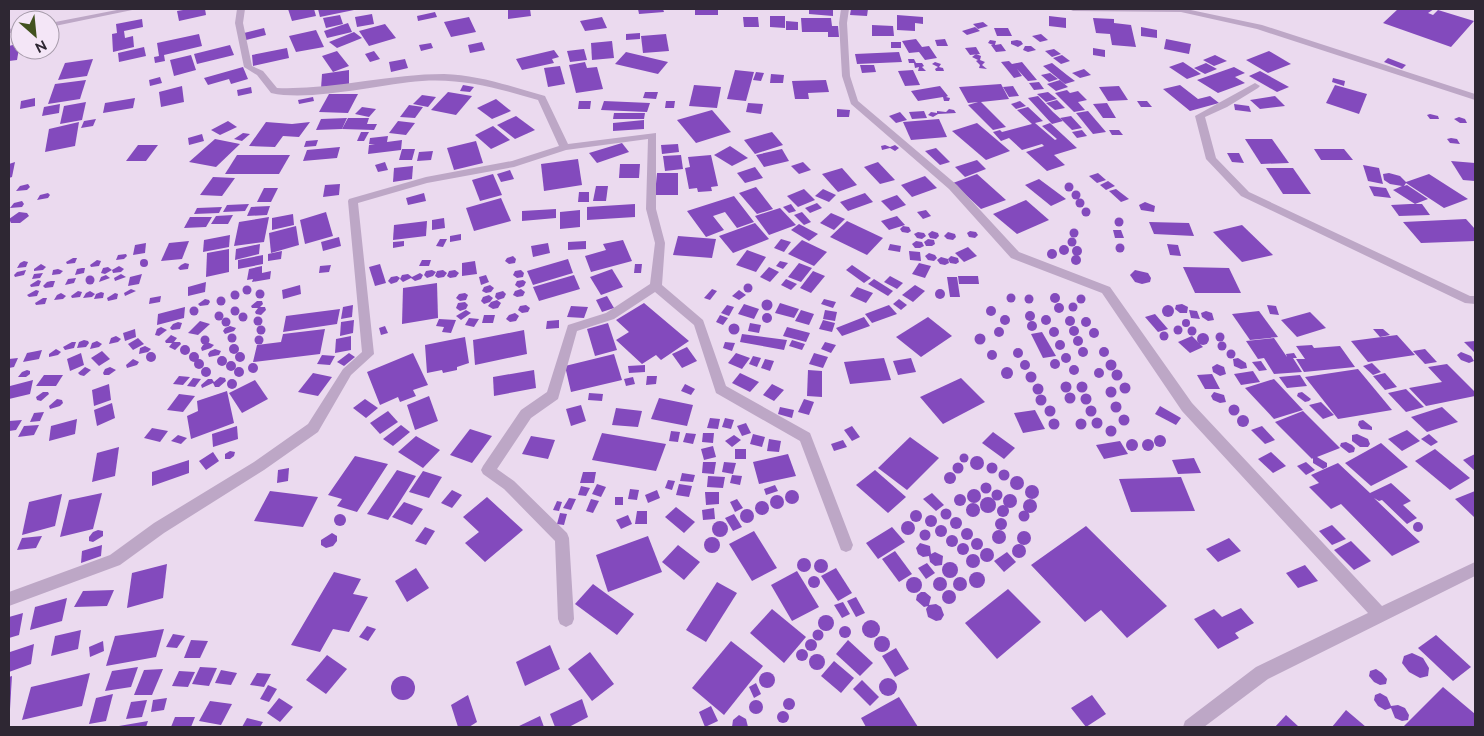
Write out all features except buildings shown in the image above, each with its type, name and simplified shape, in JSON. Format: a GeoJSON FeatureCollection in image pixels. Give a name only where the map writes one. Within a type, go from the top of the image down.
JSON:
{"type":"FeatureCollection","features":[{"type":"Feature","properties":{"kind":"street"},"geometry":{"type":"LineString","coordinates":[[60,23],[133,9]]}},
{"type":"Feature","properties":{"kind":"street"},"geometry":{"type":"LineString","coordinates":[[241,9],[238,23],[248,67],[260,73],[274,91],[319,90],[360,84],[446,77],[499,87],[542,98],[565,147]]}},
{"type":"Feature","properties":{"kind":"street"},"geometry":{"type":"LineString","coordinates":[[845,9],[843,23],[846,76],[854,102],[953,187],[1016,255],[1106,290],[1187,407],[1380,615]]}},
{"type":"Feature","properties":{"kind":"street"},"geometry":{"type":"LineString","coordinates":[[1073,9],[1179,9],[1259,27],[1475,97]]}},
{"type":"Feature","properties":{"kind":"street"},"geometry":{"type":"LineString","coordinates":[[1255,86],[1224,106],[1200,116],[1211,159],[1245,194],[1469,300],[1475,300]]}},
{"type":"Feature","properties":{"kind":"street"},"geometry":{"type":"LineString","coordinates":[[9,599],[115,560],[159,528],[259,466],[312,428],[346,372],[368,354],[353,201],[426,180],[514,164],[565,147],[653,135],[651,209],[660,243],[656,286]]}},
{"type":"Feature","properties":{"kind":"street"},"geometry":{"type":"LineString","coordinates":[[656,286],[699,323],[721,388],[805,437],[846,546]]}},
{"type":"Feature","properties":{"kind":"street"},"geometry":{"type":"LineString","coordinates":[[566,619],[562,538],[509,485],[488,470],[526,414],[553,395],[572,328],[610,316],[656,286]]}},
{"type":"Feature","properties":{"kind":"street"},"geometry":{"type":"LineString","coordinates":[[1191,727],[1262,672],[1475,569]]}}]}
